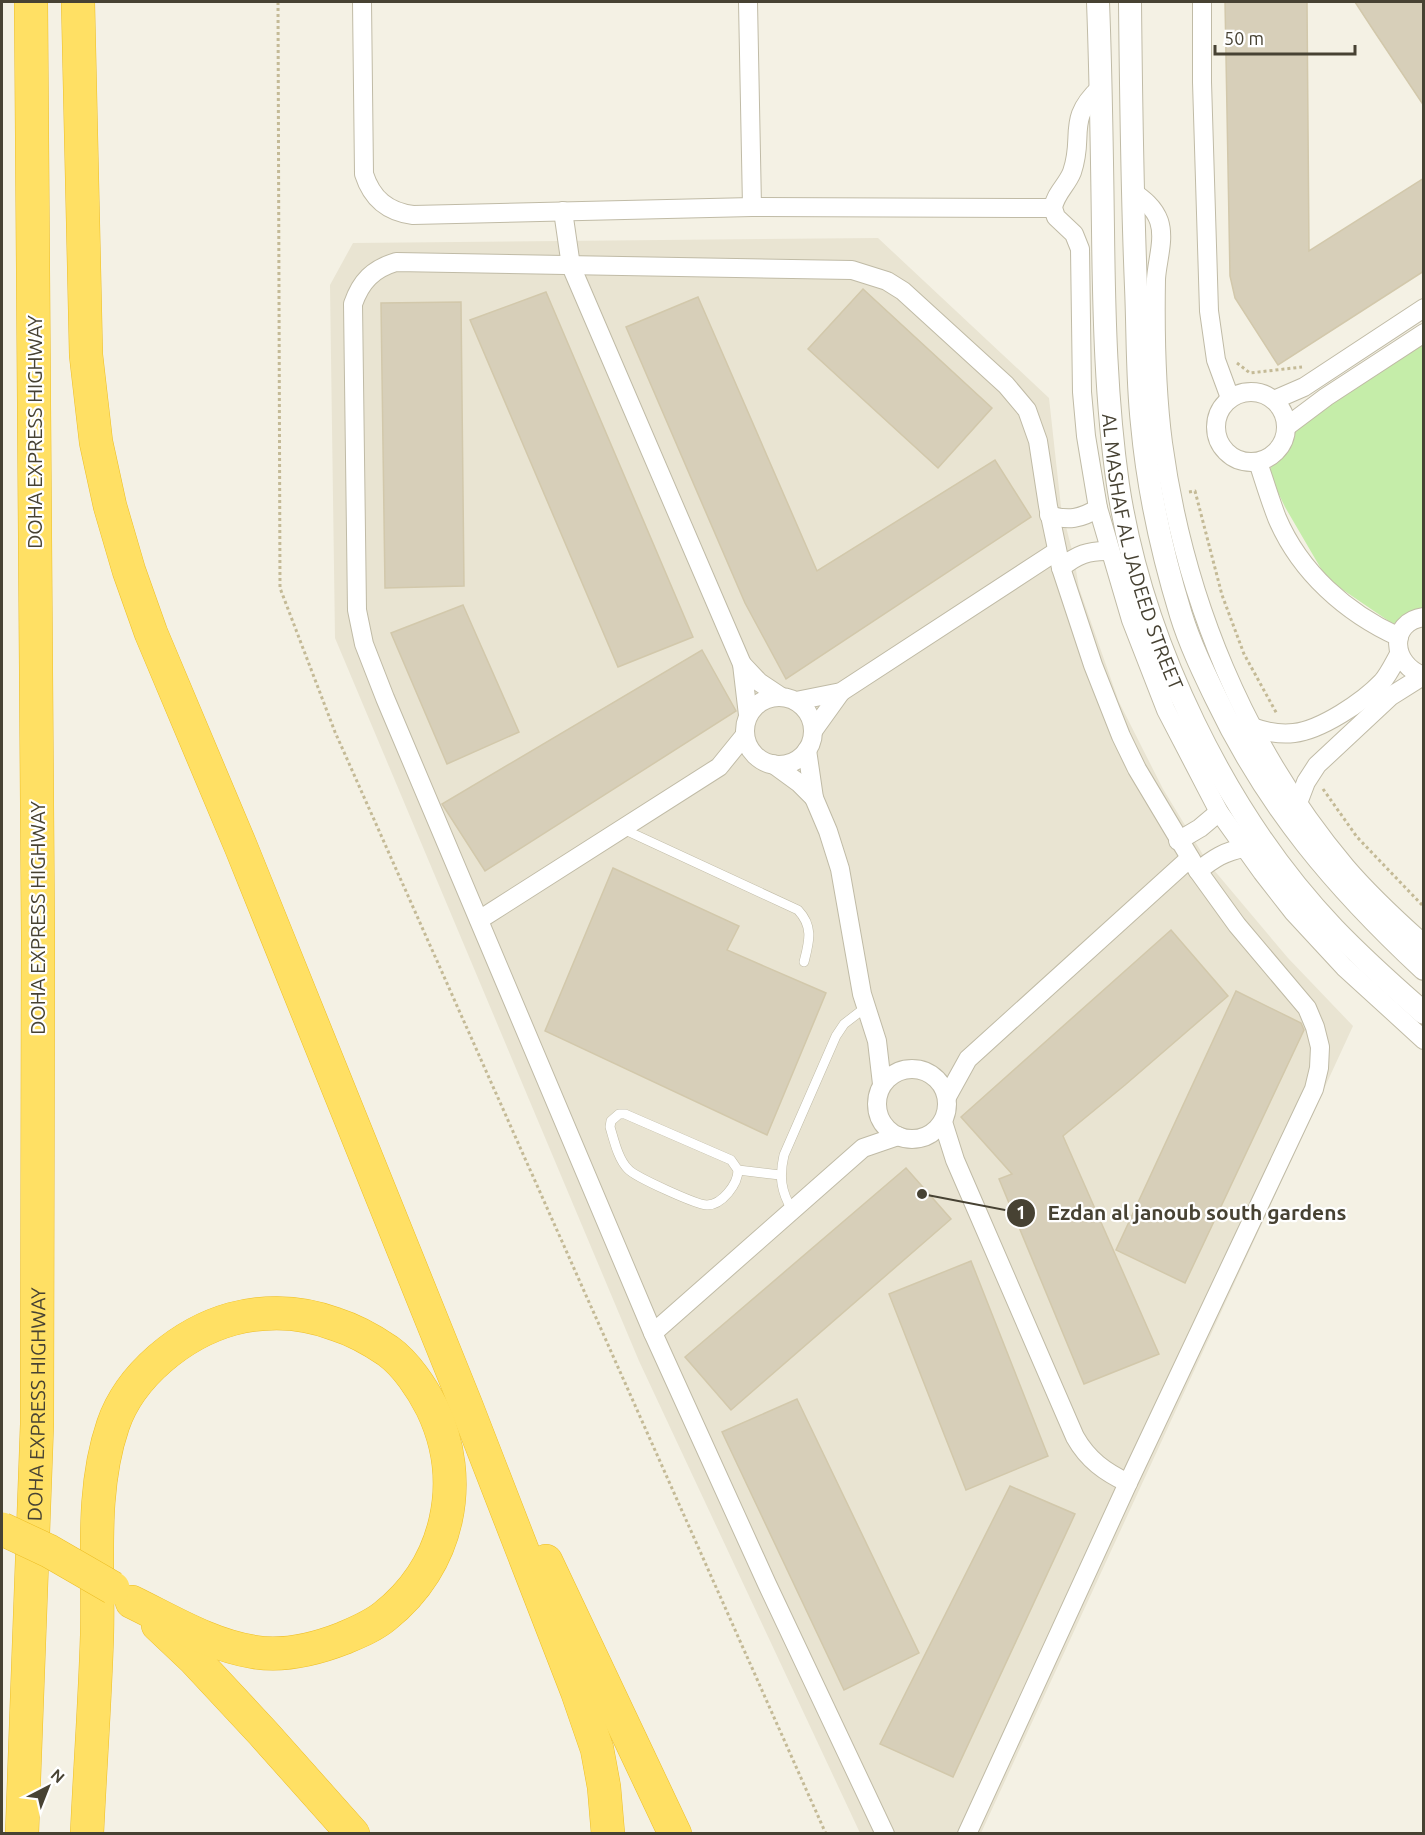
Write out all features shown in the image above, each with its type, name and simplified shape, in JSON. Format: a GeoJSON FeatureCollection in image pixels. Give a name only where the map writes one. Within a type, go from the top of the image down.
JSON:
{"type":"FeatureCollection","features":[{"type":"Feature","properties":{"kind":"highway","name":"DOHA EXPRESS HIGHWAY"},"geometry":{"type":"LineString","coordinates":[[22,1833],[37,1400],[38,937],[32,2]]}},
{"type":"Feature","properties":{"kind":"highway"},"geometry":{"type":"LineString","coordinates":[[78,2],[86,355],[96,442],[110,506],[129,571],[151,633],[245,858],[466,1406],[577,1691],[597,1749],[604,1787],[608,1833]]}},
{"type":"Feature","properties":{"kind":"highway"},"geometry":{"type":"LineString","coordinates":[[2,1529],[49,1551],[122,1595],[218,1643],[256,1653],[291,1653],[326,1645],[361,1631],[384,1617],[414,1586],[432,1558],[447,1523],[450,1472],[442,1429],[422,1389],[390,1353],[353,1330],[318,1317],[283,1312],[250,1314],[211,1325],[179,1343],[151,1367],[127,1397],[113,1424],[101,1473],[97,1637],[87,1833]]}},
{"type":"Feature","properties":{"kind":"highway"},"geometry":{"type":"LineString","coordinates":[[466,1406],[563,1593],[675,1833]]}},
{"type":"Feature","properties":{"kind":"highway"},"geometry":{"type":"LineString","coordinates":[[122,1595],[194,1659],[353,1833]]}},
{"type":"Feature","properties":{"kind":"street"},"geometry":{"type":"LineString","coordinates":[[362,2],[364,174],[368,185],[381,203],[402,213],[413,215],[752,207],[1053,208]]}},
{"type":"Feature","properties":{"kind":"street"},"geometry":{"type":"LineString","coordinates":[[748,2],[752,207]]}},
{"type":"Feature","properties":{"kind":"street","name":"AL MASHAF AL JADEED STREET"},"geometry":{"type":"LineString","coordinates":[[1098,2],[1105,322],[1113,443],[1126,529],[1154,627],[1180,692],[1208,750],[1238,802],[1282,867],[1333,928],[1424,1013]]}},
{"type":"Feature","properties":{"kind":"street","name":"AL MASHAF AL JADEED STREET"},"geometry":{"type":"LineString","coordinates":[[1130,2],[1132,191],[1142,424],[1157,522],[1182,617],[1219,705],[1244,754],[1270,796],[1325,869],[1377,925],[1424,969]]}},
{"type":"Feature","properties":{"kind":"street"},"geometry":{"type":"LineString","coordinates":[[1202,2],[1208,295],[1216,360],[1230,398]]}},
{"type":"Feature","properties":{"kind":"street"},"geometry":{"type":"LineString","coordinates":[[1101,87],[1085,104],[1080,114],[1077,125],[1075,164],[1053,208],[1056,217],[1077,240],[1080,249],[1082,392],[1086,436],[1098,508],[1131,620],[1166,710],[1219,812],[1244,848],[1294,913],[1344,967],[1424,1040]]}},
{"type":"Feature","properties":{"kind":"street"},"geometry":{"type":"LineString","coordinates":[[1132,191],[1154,210],[1161,230],[1156,290],[1159,398],[1163,443],[1172,496],[1190,575],[1206,621],[1235,693],[1252,727],[1298,804],[1346,867],[1376,900],[1424,944]]}},
{"type":"Feature","properties":{"kind":"street"},"geometry":{"type":"LineString","coordinates":[[563,211],[571,266],[742,664],[748,715]]}},
{"type":"Feature","properties":{"kind":"street"},"geometry":{"type":"LineString","coordinates":[[885,1833],[652,1333],[372,669],[359,627],[356,588],[353,304],[358,289],[368,276],[381,267],[396,262],[843,269],[870,274],[887,281],[917,303],[998,377],[1027,410],[1038,441],[1049,515],[1059,560],[1093,665],[1121,736],[1137,769],[1194,865],[1238,925],[1306,1008],[1315,1027],[1320,1047],[1319,1068],[1314,1089],[1128,1483],[967,1833]]}},
{"type":"Feature","properties":{"kind":"street"},"geometry":{"type":"LineString","coordinates":[[1080,299],[1105,322]]}},
{"type":"Feature","properties":{"kind":"street"},"geometry":{"type":"LineString","coordinates":[[1274,400],[1304,387],[1424,308]]}},
{"type":"Feature","properties":{"kind":"street"},"geometry":{"type":"LineString","coordinates":[[1286,427],[1326,397],[1424,333]]}},
{"type":"Feature","properties":{"kind":"street"},"geometry":{"type":"LineString","coordinates":[[1252,392],[1264,394],[1274,400],[1281,408],[1286,427],[1284,439],[1278,449],[1269,457],[1258,462],[1246,462],[1225,451],[1218,441],[1215,429],[1216,417],[1230,398],[1240,393],[1252,392]]}},
{"type":"Feature","properties":{"kind":"street"},"geometry":{"type":"LineString","coordinates":[[1258,462],[1278,519],[1301,560],[1320,582],[1346,605],[1382,629],[1399,645],[1408,668],[1423,676],[1391,696],[1335,747],[1312,773],[1298,804]]}},
{"type":"Feature","properties":{"kind":"street"},"geometry":{"type":"LineString","coordinates":[[1049,515],[1062,519],[1075,519],[1087,516],[1098,508]]}},
{"type":"Feature","properties":{"kind":"street"},"geometry":{"type":"LineString","coordinates":[[813,730],[841,692],[1059,560],[1071,559],[1096,550],[1110,551]]}},
{"type":"Feature","properties":{"kind":"street"},"geometry":{"type":"LineString","coordinates":[[1252,727],[1266,732],[1287,734],[1308,730],[1321,725],[1361,700],[1382,681],[1399,645],[1403,629],[1410,622],[1424,617]]}},
{"type":"Feature","properties":{"kind":"street"},"geometry":{"type":"LineString","coordinates":[[719,767],[742,763],[781,765],[796,760],[807,750],[812,737],[813,730],[808,714],[759,682],[742,664]]}},
{"type":"Feature","properties":{"kind":"street"},"geometry":{"type":"LineString","coordinates":[[814,798],[799,783],[752,752],[744,728],[753,708],[765,699],[788,699],[841,692]]}},
{"type":"Feature","properties":{"kind":"street"},"geometry":{"type":"LineString","coordinates":[[479,920],[719,767],[745,735]]}},
{"type":"Feature","properties":{"kind":"street"},"geometry":{"type":"LineString","coordinates":[[807,750],[814,798],[840,869],[866,1007],[877,1041],[882,1084]]}},
{"type":"Feature","properties":{"kind":"street"},"geometry":{"type":"LineString","coordinates":[[1178,841],[1200,828],[1219,812]]}},
{"type":"Feature","properties":{"kind":"street"},"geometry":{"type":"LineString","coordinates":[[947,1097],[968,1059],[1194,865],[1230,850],[1244,848]]}},
{"type":"Feature","properties":{"kind":"street"},"geometry":{"type":"LineString","coordinates":[[877,1041],[905,1069]]}},
{"type":"Feature","properties":{"kind":"street"},"geometry":{"type":"LineString","coordinates":[[863,1148],[878,1112],[878,1093],[888,1077],[905,1069],[924,1070],[968,1059]]}},
{"type":"Feature","properties":{"kind":"street"},"geometry":{"type":"LineString","coordinates":[[878,1112],[885,1126],[898,1136],[907,1139],[923,1138],[938,1129],[948,1106],[947,1097],[939,1081],[924,1070]]}},
{"type":"Feature","properties":{"kind":"street"},"geometry":{"type":"LineString","coordinates":[[943,1122],[955,1160],[1075,1437],[1099,1467],[1128,1483]]}},
{"type":"Feature","properties":{"kind":"street"},"geometry":{"type":"LineString","coordinates":[[652,1333],[863,1148],[898,1136]]}},
{"type":"Feature","properties":{"kind":"street"},"geometry":{"type":"LineString","coordinates":[[923,1138],[955,1160]]}},
{"type":"Feature","properties":{"kind":"lane"},"geometry":{"type":"LineString","coordinates":[[623,829],[798,910],[808,923],[810,932],[804,962]]}},
{"type":"Feature","properties":{"kind":"lane"},"geometry":{"type":"LineString","coordinates":[[792,1210],[783,1192],[780,1175],[786,1149],[829,1048],[844,1024],[866,1007]]}},
{"type":"Feature","properties":{"kind":"lane"},"geometry":{"type":"LineString","coordinates":[[738,1170],[736,1182],[718,1202],[709,1205],[700,1204],[628,1170],[617,1148],[610,1127],[611,1121],[619,1114],[625,1114],[731,1160],[738,1170],[780,1175]]}},
{"type":"Feature","properties":{"kind":"path"},"geometry":{"type":"LineString","coordinates":[[1216,360],[1231,358],[1250,373],[1300,366],[1308,367],[1314,380]]}},
{"type":"Feature","properties":{"kind":"path"},"geometry":{"type":"LineString","coordinates":[[1172,496],[1195,491],[1222,595],[1244,654],[1287,734]]}},
{"type":"Feature","properties":{"kind":"path"},"geometry":{"type":"LineString","coordinates":[[1312,773],[1357,837],[1424,907]]}},
{"type":"Feature","properties":{"kind":"shaded area"},"geometry":{"type":"Polygon","coordinates":[[[878,238],[1049,398],[1061,507],[1079,588],[1119,702],[1163,789],[1208,863],[1288,958],[1353,1026],[981,1833],[860,1833],[639,1361],[335,638],[330,285],[353,243],[878,238]]]}},
{"type":"Feature","properties":{"kind":"green space"},"geometry":{"type":"Polygon","coordinates":[[[1423,344],[1423,609],[1393,624],[1327,579],[1285,507],[1268,472],[1301,424],[1423,344]]]}},
{"type":"Feature","properties":{"kind":"building"},"geometry":{"type":"Polygon","coordinates":[[[1225,2],[1307,2],[1309,251],[1424,178],[1424,271],[1278,365],[1235,298],[1230,276],[1225,2]]]}},
{"type":"Feature","properties":{"kind":"building"},"geometry":{"type":"Polygon","coordinates":[[[1355,2],[1424,2],[1424,106],[1374,31],[1355,2]]]}},
{"type":"Feature","properties":{"kind":"building"},"geometry":{"type":"Polygon","coordinates":[[[863,289],[992,408],[938,468],[808,349],[863,289]]]}},
{"type":"Feature","properties":{"kind":"building"},"geometry":{"type":"Polygon","coordinates":[[[546,292],[693,637],[618,667],[470,320],[546,292]]]}},
{"type":"Feature","properties":{"kind":"building"},"geometry":{"type":"Polygon","coordinates":[[[698,297],[817,571],[995,460],[1031,517],[786,679],[745,603],[626,327],[698,297]]]}},
{"type":"Feature","properties":{"kind":"building"},"geometry":{"type":"Polygon","coordinates":[[[461,302],[464,586],[385,588],[381,303],[461,302]]]}},
{"type":"Feature","properties":{"kind":"building"},"geometry":{"type":"Polygon","coordinates":[[[463,605],[519,732],[447,764],[391,633],[463,605]]]}},
{"type":"Feature","properties":{"kind":"building"},"geometry":{"type":"Polygon","coordinates":[[[702,650],[736,711],[485,871],[442,804],[702,650]]]}},
{"type":"Feature","properties":{"kind":"building"},"geometry":{"type":"Polygon","coordinates":[[[613,868],[739,926],[727,950],[826,993],[767,1135],[545,1031],[613,868]]]}},
{"type":"Feature","properties":{"kind":"building"},"geometry":{"type":"Polygon","coordinates":[[[1171,930],[1228,996],[1063,1136],[1159,1354],[1084,1384],[999,1179],[1012,1174],[961,1117],[1171,930]]]}},
{"type":"Feature","properties":{"kind":"building"},"geometry":{"type":"Polygon","coordinates":[[[1236,991],[1301,1023],[1304,1030],[1185,1283],[1116,1250],[1236,991]]]}},
{"type":"Feature","properties":{"kind":"building"},"geometry":{"type":"Polygon","coordinates":[[[906,1168],[951,1219],[731,1410],[685,1357],[906,1168]]]}},
{"type":"Feature","properties":{"kind":"building"},"geometry":{"type":"Polygon","coordinates":[[[971,1261],[1048,1456],[966,1490],[889,1294],[971,1261]]]}},
{"type":"Feature","properties":{"kind":"building"},"geometry":{"type":"Polygon","coordinates":[[[797,1399],[919,1653],[844,1690],[722,1432],[797,1399]]]}},
{"type":"Feature","properties":{"kind":"building"},"geometry":{"type":"Polygon","coordinates":[[[1010,1486],[1075,1514],[953,1777],[880,1744],[1010,1486]]]}},
{"type":"Feature","properties":{"kind":"place","name":"Ezdan al janoub south gardens"},"geometry":{"type":"Point","coordinates":[922,1194]}}]}
